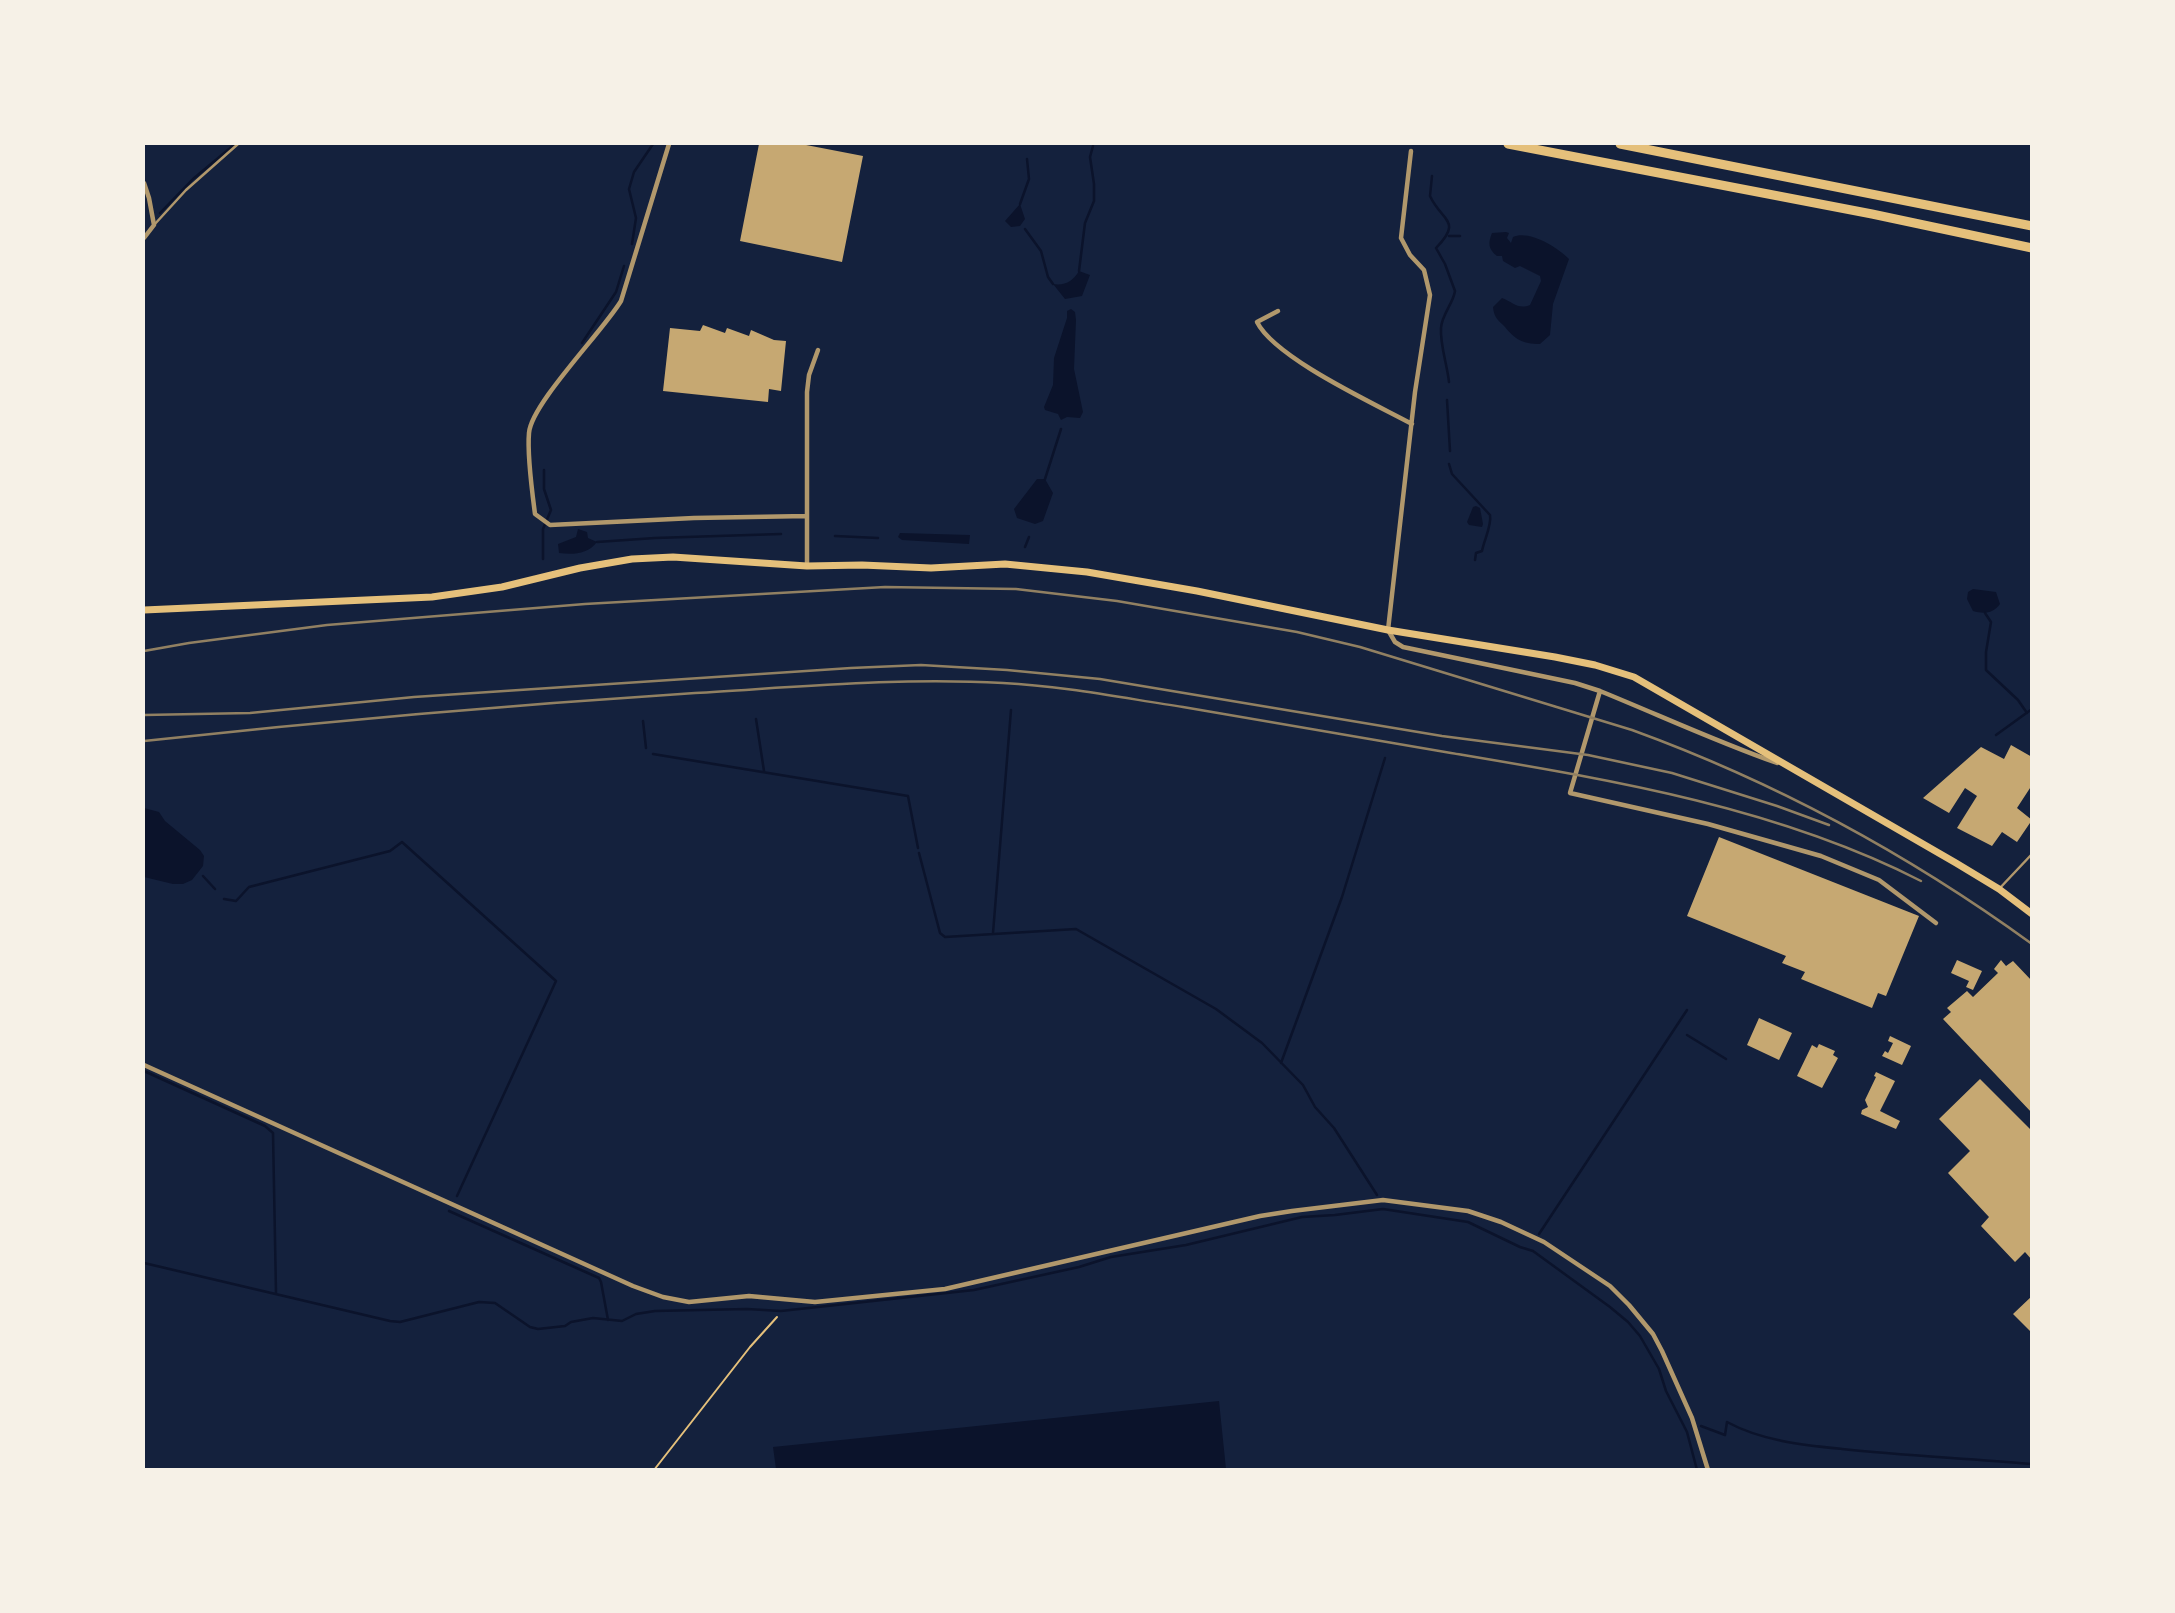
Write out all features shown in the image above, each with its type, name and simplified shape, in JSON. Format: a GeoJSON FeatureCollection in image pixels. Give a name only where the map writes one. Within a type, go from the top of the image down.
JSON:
{"type":"FeatureCollection","features":[{"type":"Feature","properties":{"kind":"highway"},"geometry":{"type":"LineString","coordinates":[[1508,144],[1872,214],[2032,248]]}},
{"type":"Feature","properties":{"kind":"highway"},"geometry":{"type":"LineString","coordinates":[[1620,144],[2032,226]]}},
{"type":"Feature","properties":{"kind":"main road"},"geometry":{"type":"LineString","coordinates":[[144,610],[432,597],[502,587],[580,568],[646,558],[673,557],[807,566],[931,568],[1005,564],[1087,572],[1197,591],[1388,630],[1555,657],[1634,677],[1999,889],[2032,914]]}},
{"type":"Feature","properties":{"kind":"street"},"geometry":{"type":"LineString","coordinates":[[669,144],[621,301],[612,317],[570,366],[534,417],[528,431],[535,514],[551,525],[807,516]]}},
{"type":"Feature","properties":{"kind":"street"},"geometry":{"type":"LineString","coordinates":[[1411,151],[1401,238],[1410,255],[1424,270],[1430,295],[1388,630],[1395,642],[1403,647],[1575,683],[1670,719],[1732,748],[1791,767]]}},
{"type":"Feature","properties":{"kind":"street"},"geometry":{"type":"LineString","coordinates":[[144,183],[154,225],[144,238]]}},
{"type":"Feature","properties":{"kind":"street"},"geometry":{"type":"LineString","coordinates":[[1278,311],[1257,322],[1275,345],[1298,361],[1412,424]]}},
{"type":"Feature","properties":{"kind":"street"},"geometry":{"type":"LineString","coordinates":[[807,566],[807,392],[809,375],[818,350]]}},
{"type":"Feature","properties":{"kind":"street"},"geometry":{"type":"LineString","coordinates":[[1600,691],[1570,793],[1708,824],[1821,856],[1879,880],[1936,923]]}},
{"type":"Feature","properties":{"kind":"street"},"geometry":{"type":"LineString","coordinates":[[144,1065],[633,1286],[676,1301],[710,1302],[748,1296],[815,1303],[945,1289],[1260,1216],[1384,1200],[1468,1211],[1501,1222],[1544,1242],[1601,1280],[1629,1305],[1653,1334],[1662,1351],[1692,1418],[1708,1469]]}},
{"type":"Feature","properties":{"kind":"lane"},"geometry":{"type":"LineString","coordinates":[[154,225],[186,190],[238,144]]}},
{"type":"Feature","properties":{"kind":"lane"},"geometry":{"type":"LineString","coordinates":[[1999,889],[2032,854]]}},
{"type":"Feature","properties":{"kind":"path"},"geometry":{"type":"LineString","coordinates":[[654,1469],[750,1347],[777,1317]]}},
{"type":"Feature","properties":{"kind":"water"},"geometry":{"type":"Polygon","coordinates":[[[1020,204],[1025,219],[1020,226],[1011,227],[1005,221],[1020,204]]]}},
{"type":"Feature","properties":{"kind":"water"},"geometry":{"type":"Polygon","coordinates":[[[1492,233],[1509,233],[1507,238],[1511,243],[1513,237],[1520,235],[1535,238],[1569,259],[1553,304],[1550,335],[1540,344],[1516,338],[1494,314],[1493,307],[1502,298],[1519,306],[1530,305],[1541,281],[1540,276],[1520,266],[1515,268],[1492,251],[1489,243],[1492,233]]]}},
{"type":"Feature","properties":{"kind":"water"},"geometry":{"type":"Polygon","coordinates":[[[1079,271],[1090,275],[1082,296],[1065,299],[1053,284],[1068,282],[1079,271]]]}},
{"type":"Feature","properties":{"kind":"water"},"geometry":{"type":"Polygon","coordinates":[[[1071,309],[1075,312],[1076,320],[1074,369],[1083,412],[1080,418],[1067,417],[1061,420],[1058,414],[1045,410],[1044,407],[1053,385],[1054,358],[1067,311],[1071,309]]]}},
{"type":"Feature","properties":{"kind":"water"},"geometry":{"type":"Polygon","coordinates":[[[1037,479],[1045,479],[1053,493],[1043,521],[1035,524],[1017,518],[1014,509],[1037,479]]]}},
{"type":"Feature","properties":{"kind":"water"},"geometry":{"type":"Polygon","coordinates":[[[1473,507],[1480,508],[1482,527],[1469,525],[1467,522],[1473,507]]]}},
{"type":"Feature","properties":{"kind":"water"},"geometry":{"type":"Polygon","coordinates":[[[578,529],[587,532],[588,538],[597,542],[580,553],[559,553],[558,544],[576,537],[578,529]]]}},
{"type":"Feature","properties":{"kind":"water"},"geometry":{"type":"Polygon","coordinates":[[[900,533],[970,535],[969,544],[902,540],[898,537],[900,533]]]}},
{"type":"Feature","properties":{"kind":"water"},"geometry":{"type":"Polygon","coordinates":[[[1973,589],[1996,592],[2000,604],[1988,612],[1973,611],[1967,599],[1968,592],[1973,589]]]}},
{"type":"Feature","properties":{"kind":"water"},"geometry":{"type":"Polygon","coordinates":[[[144,808],[159,812],[165,821],[204,856],[203,866],[192,880],[173,884],[144,877],[144,808]]]}},
{"type":"Feature","properties":{"kind":"water"},"geometry":{"type":"Polygon","coordinates":[[[1219,1401],[1226,1469],[776,1469],[773,1447],[1219,1401]]]}},
{"type":"Feature","properties":{"kind":"building"},"geometry":{"type":"Polygon","coordinates":[[[759,144],[801,144],[863,156],[842,262],[740,241],[759,144]]]}},
{"type":"Feature","properties":{"kind":"building"},"geometry":{"type":"Polygon","coordinates":[[[703,325],[725,333],[727,328],[749,336],[751,330],[774,340],[786,341],[781,391],[769,389],[768,402],[663,391],[670,328],[700,331],[703,325]]]}},
{"type":"Feature","properties":{"kind":"building"},"geometry":{"type":"Polygon","coordinates":[[[2011,745],[2032,757],[2032,785],[2017,808],[2032,820],[2017,842],[2002,832],[1992,846],[1957,828],[1977,796],[1965,788],[1949,813],[1923,798],[1981,747],[2004,759],[2011,745]]]}},
{"type":"Feature","properties":{"kind":"building"},"geometry":{"type":"Polygon","coordinates":[[[1719,837],[1919,916],[1886,996],[1878,993],[1872,1008],[1801,979],[1805,972],[1782,963],[1786,956],[1687,916],[1719,837]]]}},
{"type":"Feature","properties":{"kind":"building"},"geometry":{"type":"Polygon","coordinates":[[[1957,960],[1982,971],[1973,990],[1966,987],[1969,981],[1951,973],[1957,960]]]}},
{"type":"Feature","properties":{"kind":"building"},"geometry":{"type":"Polygon","coordinates":[[[2001,960],[2006,966],[2013,961],[2032,981],[2032,1113],[1943,1019],[1951,1012],[1947,1008],[1967,991],[1973,997],[1998,973],[1994,969],[2001,960]]]}},
{"type":"Feature","properties":{"kind":"building"},"geometry":{"type":"Polygon","coordinates":[[[1759,1018],[1792,1033],[1779,1060],[1747,1045],[1759,1018]]]}},
{"type":"Feature","properties":{"kind":"building"},"geometry":{"type":"Polygon","coordinates":[[[1890,1036],[1911,1046],[1902,1065],[1882,1056],[1885,1051],[1888,1053],[1893,1043],[1888,1041],[1890,1036]]]}},
{"type":"Feature","properties":{"kind":"building"},"geometry":{"type":"Polygon","coordinates":[[[1819,1044],[1835,1051],[1833,1055],[1838,1058],[1822,1088],[1797,1076],[1812,1045],[1817,1048],[1819,1044]]]}},
{"type":"Feature","properties":{"kind":"building"},"geometry":{"type":"Polygon","coordinates":[[[1876,1072],[1895,1081],[1880,1111],[1900,1121],[1896,1129],[1861,1114],[1862,1110],[1868,1107],[1865,1100],[1876,1072]]]}},
{"type":"Feature","properties":{"kind":"building"},"geometry":{"type":"Polygon","coordinates":[[[1980,1079],[2032,1131],[2032,1260],[2025,1252],[2015,1262],[1981,1226],[1989,1217],[1948,1173],[1970,1151],[1939,1119],[1980,1079]]]}},
{"type":"Feature","properties":{"kind":"building"},"geometry":{"type":"Polygon","coordinates":[[[2032,1296],[2032,1333],[2013,1314],[2032,1296]]]}},
{"type":"Feature","properties":{"kind":"waterway"},"geometry":{"type":"LineString","coordinates":[[160,213],[193,179],[235,144]]}},
{"type":"Feature","properties":{"kind":"waterway"},"geometry":{"type":"LineString","coordinates":[[632,244],[636,218],[629,189],[634,172],[653,144]]}},
{"type":"Feature","properties":{"kind":"waterway"},"geometry":{"type":"LineString","coordinates":[[1079,271],[1085,223],[1094,201],[1090,157],[1093,146]]}},
{"type":"Feature","properties":{"kind":"waterway"},"geometry":{"type":"LineString","coordinates":[[1020,204],[1029,179],[1027,159]]}},
{"type":"Feature","properties":{"kind":"waterway"},"geometry":{"type":"LineString","coordinates":[[1432,176],[1430,196],[1449,226],[1444,239],[1436,248],[1455,291],[1441,328],[1449,382]]}},
{"type":"Feature","properties":{"kind":"waterway"},"geometry":{"type":"LineString","coordinates":[[1025,229],[1041,251],[1048,277],[1053,284]]}},
{"type":"Feature","properties":{"kind":"waterway"},"geometry":{"type":"LineString","coordinates":[[1449,236],[1460,236]]}},
{"type":"Feature","properties":{"kind":"waterway"},"geometry":{"type":"LineString","coordinates":[[582,343],[616,292],[624,266]]}},
{"type":"Feature","properties":{"kind":"waterway"},"geometry":{"type":"LineString","coordinates":[[1447,400],[1450,451]]}},
{"type":"Feature","properties":{"kind":"waterway"},"geometry":{"type":"LineString","coordinates":[[1045,479],[1061,429]]}},
{"type":"Feature","properties":{"kind":"waterway"},"geometry":{"type":"LineString","coordinates":[[1449,464],[1452,474],[1490,515],[1482,551],[1476,553],[1475,560]]}},
{"type":"Feature","properties":{"kind":"waterway"},"geometry":{"type":"LineString","coordinates":[[543,559],[543,529],[551,510],[544,489],[544,470]]}},
{"type":"Feature","properties":{"kind":"waterway"},"geometry":{"type":"LineString","coordinates":[[597,542],[781,534]]}},
{"type":"Feature","properties":{"kind":"waterway"},"geometry":{"type":"LineString","coordinates":[[835,536],[878,538]]}},
{"type":"Feature","properties":{"kind":"waterway"},"geometry":{"type":"LineString","coordinates":[[1025,547],[1029,537]]}},
{"type":"Feature","properties":{"kind":"waterway"},"geometry":{"type":"LineString","coordinates":[[1985,613],[1991,622],[1986,670],[2018,700],[2027,713]]}},
{"type":"Feature","properties":{"kind":"waterway"},"geometry":{"type":"LineString","coordinates":[[1996,735],[2032,709]]}},
{"type":"Feature","properties":{"kind":"waterway"},"geometry":{"type":"LineString","coordinates":[[993,933],[1011,710]]}},
{"type":"Feature","properties":{"kind":"waterway"},"geometry":{"type":"LineString","coordinates":[[756,719],[764,771]]}},
{"type":"Feature","properties":{"kind":"waterway"},"geometry":{"type":"LineString","coordinates":[[643,721],[646,748]]}},
{"type":"Feature","properties":{"kind":"waterway"},"geometry":{"type":"LineString","coordinates":[[653,754],[908,796],[918,848]]}},
{"type":"Feature","properties":{"kind":"waterway"},"geometry":{"type":"LineString","coordinates":[[1281,1063],[1342,897],[1385,758]]}},
{"type":"Feature","properties":{"kind":"waterway"},"geometry":{"type":"LineString","coordinates":[[224,899],[236,901],[249,887],[390,851],[402,842],[556,981],[457,1196]]}},
{"type":"Feature","properties":{"kind":"waterway"},"geometry":{"type":"LineString","coordinates":[[919,853],[940,933],[945,937],[1076,929],[1216,1009],[1262,1043],[1303,1085],[1315,1107],[1334,1128],[1377,1195]]}},
{"type":"Feature","properties":{"kind":"waterway"},"geometry":{"type":"LineString","coordinates":[[203,876],[215,889]]}},
{"type":"Feature","properties":{"kind":"waterway"},"geometry":{"type":"LineString","coordinates":[[1539,1234],[1687,1010]]}},
{"type":"Feature","properties":{"kind":"waterway"},"geometry":{"type":"LineString","coordinates":[[1687,1035],[1726,1059]]}},
{"type":"Feature","properties":{"kind":"waterway"},"geometry":{"type":"LineString","coordinates":[[144,1071],[265,1126],[273,1133],[276,1293]]}},
{"type":"Feature","properties":{"kind":"waterway"},"geometry":{"type":"LineString","coordinates":[[144,1263],[390,1321],[400,1322],[479,1302],[495,1303],[530,1327],[538,1329],[565,1326],[571,1322],[593,1318],[622,1321],[636,1314],[655,1311],[781,1311],[974,1290],[1079,1267],[1111,1257],[1186,1245],[1302,1217],[1383,1209],[1468,1222],[1533,1251],[1610,1307],[1640,1336],[1659,1369],[1666,1391],[1687,1432],[1697,1470]]}},
{"type":"Feature","properties":{"kind":"waterway"},"geometry":{"type":"LineString","coordinates":[[449,1211],[599,1278],[608,1320]]}},
{"type":"Feature","properties":{"kind":"waterway"},"geometry":{"type":"LineString","coordinates":[[1701,1426],[1725,1435],[1727,1422],[1768,1438],[1812,1446],[2032,1464]]}},
{"type":"Feature","properties":{"kind":"railway"},"geometry":{"type":"LineString","coordinates":[[144,651],[327,625],[585,604],[885,587],[1016,589],[1117,601],[1297,632],[1360,647],[1632,730],[1737,773],[1839,823],[1937,880],[2032,944]]}},
{"type":"Feature","properties":{"kind":"railway"},"geometry":{"type":"LineString","coordinates":[[144,715],[250,713],[414,697],[851,668],[921,665],[1007,670],[1100,679],[1442,736],[1588,755],[1672,773],[1829,825]]}},
{"type":"Feature","properties":{"kind":"railway"},"geometry":{"type":"LineString","coordinates":[[144,741],[419,714],[772,688],[926,681],[1026,685],[1183,707],[1511,763],[1692,799],[1809,834],[1866,855],[1921,881]]}}]}
